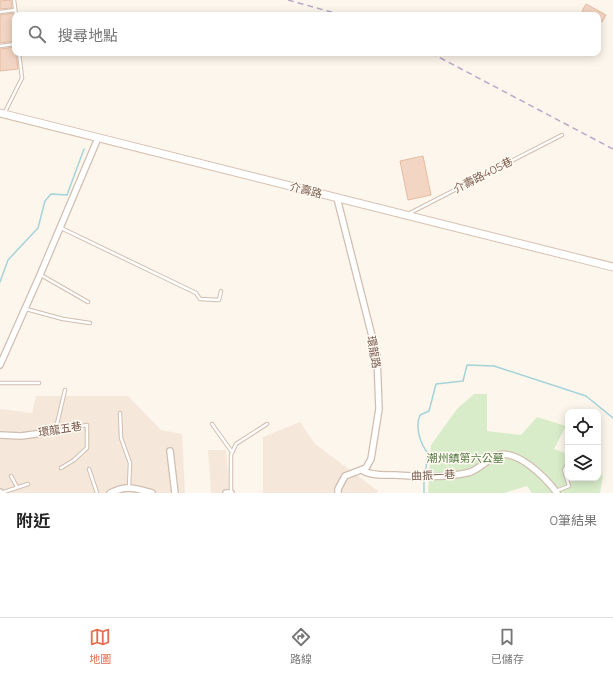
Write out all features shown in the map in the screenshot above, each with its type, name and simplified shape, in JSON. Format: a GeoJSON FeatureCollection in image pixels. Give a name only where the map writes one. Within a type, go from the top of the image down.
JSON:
{"type":"FeatureCollection","features":[{"type":"Feature","properties":{"kind":"main road","name":"介壽路"},"geometry":{"type":"LineString","coordinates":[[1,114],[613,267]]}},
{"type":"Feature","properties":{"kind":"street"},"geometry":{"type":"LineString","coordinates":[[0,365],[98,138]]}},
{"type":"Feature","properties":{"kind":"street","name":"環龍路"},"geometry":{"type":"LineString","coordinates":[[337,198],[377,356],[379,409],[371,459],[366,468],[362,470]]}},
{"type":"Feature","properties":{"kind":"street","name":"環龍五巷"},"geometry":{"type":"LineString","coordinates":[[0,435],[21,436],[58,430]]}},
{"type":"Feature","properties":{"kind":"street"},"geometry":{"type":"LineString","coordinates":[[170,451],[175,493]]}},
{"type":"Feature","properties":{"kind":"street","name":"曲振一巷"},"geometry":{"type":"LineString","coordinates":[[362,470],[370,474],[424,477],[446,476],[470,473],[495,456],[504,454],[516,457],[540,473],[556,492]]}},
{"type":"Feature","properties":{"kind":"street"},"geometry":{"type":"LineString","coordinates":[[338,493],[338,489],[346,476],[362,470]]}},
{"type":"Feature","properties":{"kind":"street"},"geometry":{"type":"LineString","coordinates":[[110,493],[120,488],[129,487],[152,493]]}},
{"type":"Feature","properties":{"kind":"street"},"geometry":{"type":"LineString","coordinates":[[226,493],[231,493]]}},
{"type":"Feature","properties":{"kind":"lane"},"geometry":{"type":"LineString","coordinates":[[0,12],[15,10],[14,0]]}},
{"type":"Feature","properties":{"kind":"lane"},"geometry":{"type":"LineString","coordinates":[[0,46],[12,44]]}},
{"type":"Feature","properties":{"kind":"lane"},"geometry":{"type":"LineString","coordinates":[[1,114],[22,78],[19,56]]}},
{"type":"Feature","properties":{"kind":"lane","name":"介壽路405巷"},"geometry":{"type":"LineString","coordinates":[[404,215],[562,135]]}},
{"type":"Feature","properties":{"kind":"lane"},"geometry":{"type":"LineString","coordinates":[[60,228],[196,293],[200,299],[219,300],[221,291]]}},
{"type":"Feature","properties":{"kind":"lane"},"geometry":{"type":"LineString","coordinates":[[40,275],[88,302]]}},
{"type":"Feature","properties":{"kind":"lane"},"geometry":{"type":"LineString","coordinates":[[25,309],[63,320],[90,323]]}},
{"type":"Feature","properties":{"kind":"lane"},"geometry":{"type":"LineString","coordinates":[[0,383],[40,383]]}},
{"type":"Feature","properties":{"kind":"lane"},"geometry":{"type":"LineString","coordinates":[[58,430],[57,424],[65,390]]}},
{"type":"Feature","properties":{"kind":"lane"},"geometry":{"type":"LineString","coordinates":[[120,413],[121,438],[130,463],[129,487]]}},
{"type":"Feature","properties":{"kind":"lane"},"geometry":{"type":"LineString","coordinates":[[212,424],[232,452]]}},
{"type":"Feature","properties":{"kind":"lane"},"geometry":{"type":"LineString","coordinates":[[231,493],[231,455],[236,444],[267,424]]}},
{"type":"Feature","properties":{"kind":"lane","name":"環龍五巷"},"geometry":{"type":"LineString","coordinates":[[58,430],[87,425],[87,448],[74,460],[60,468]]}},
{"type":"Feature","properties":{"kind":"lane"},"geometry":{"type":"LineString","coordinates":[[89,469],[97,493]]}},
{"type":"Feature","properties":{"kind":"lane"},"geometry":{"type":"LineString","coordinates":[[11,476],[17,487]]}},
{"type":"Feature","properties":{"kind":"lane"},"geometry":{"type":"LineString","coordinates":[[556,492],[569,486],[567,481]]}},
{"type":"Feature","properties":{"kind":"lane"},"geometry":{"type":"LineString","coordinates":[[0,493],[28,484]]}},
{"type":"Feature","properties":{"kind":"shaded area"},"geometry":{"type":"Polygon","coordinates":[[[36,396],[128,396],[161,430],[182,434],[185,493],[0,493],[0,409],[32,413],[36,396]]]}},
{"type":"Feature","properties":{"kind":"shaded area"},"geometry":{"type":"Polygon","coordinates":[[[300,422],[315,444],[378,491],[377,493],[263,493],[263,437],[300,422]]]}},
{"type":"Feature","properties":{"kind":"shaded area"},"geometry":{"type":"Polygon","coordinates":[[[208,450],[226,450],[230,493],[211,493],[208,450]]]}},
{"type":"Feature","properties":{"kind":"green space","name":"潮州鎮第六公墓"},"geometry":{"type":"Polygon","coordinates":[[[474,394],[487,394],[487,431],[521,435],[537,417],[565,426],[554,449],[565,453],[565,481],[601,481],[601,474],[603,476],[600,493],[532,493],[527,486],[504,493],[428,493],[431,445],[457,409],[474,394]]]}},
{"type":"Feature","properties":{"kind":"building"},"geometry":{"type":"Polygon","coordinates":[[[11,0],[12,8],[0,9],[0,1],[11,0]]]}},
{"type":"Feature","properties":{"kind":"building"},"geometry":{"type":"Polygon","coordinates":[[[586,4],[601,12],[584,12],[582,11],[586,4]]]}},
{"type":"Feature","properties":{"kind":"building"},"geometry":{"type":"Polygon","coordinates":[[[601,12],[606,15],[601,22],[601,12]]]}},
{"type":"Feature","properties":{"kind":"building"},"geometry":{"type":"Polygon","coordinates":[[[12,13],[12,41],[0,43],[0,15],[12,13]]]}},
{"type":"Feature","properties":{"kind":"building"},"geometry":{"type":"Polygon","coordinates":[[[12,47],[12,56],[16,56],[18,69],[0,71],[0,49],[12,47]]]}},
{"type":"Feature","properties":{"kind":"building"},"geometry":{"type":"Polygon","coordinates":[[[423,156],[431,195],[408,200],[400,161],[423,156]]]}},
{"type":"Feature","properties":{"kind":"waterway"},"geometry":{"type":"LineString","coordinates":[[0,282],[8,260],[38,228],[45,201],[51,194],[67,195],[84,149]]}},
{"type":"Feature","properties":{"kind":"waterway"},"geometry":{"type":"LineString","coordinates":[[425,475],[428,453],[419,435],[418,425],[420,415],[429,411],[436,384],[463,381],[467,365],[494,366],[586,396],[613,418]]}},
{"type":"Feature","properties":{"kind":"waterway"},"geometry":{"type":"LineString","coordinates":[[424,479],[424,493]]}},
{"type":"Feature","properties":{"kind":"railway"},"geometry":{"type":"LineString","coordinates":[[288,0],[331,12]]}},
{"type":"Feature","properties":{"kind":"railway"},"geometry":{"type":"LineString","coordinates":[[437,56],[613,149]]}}]}
